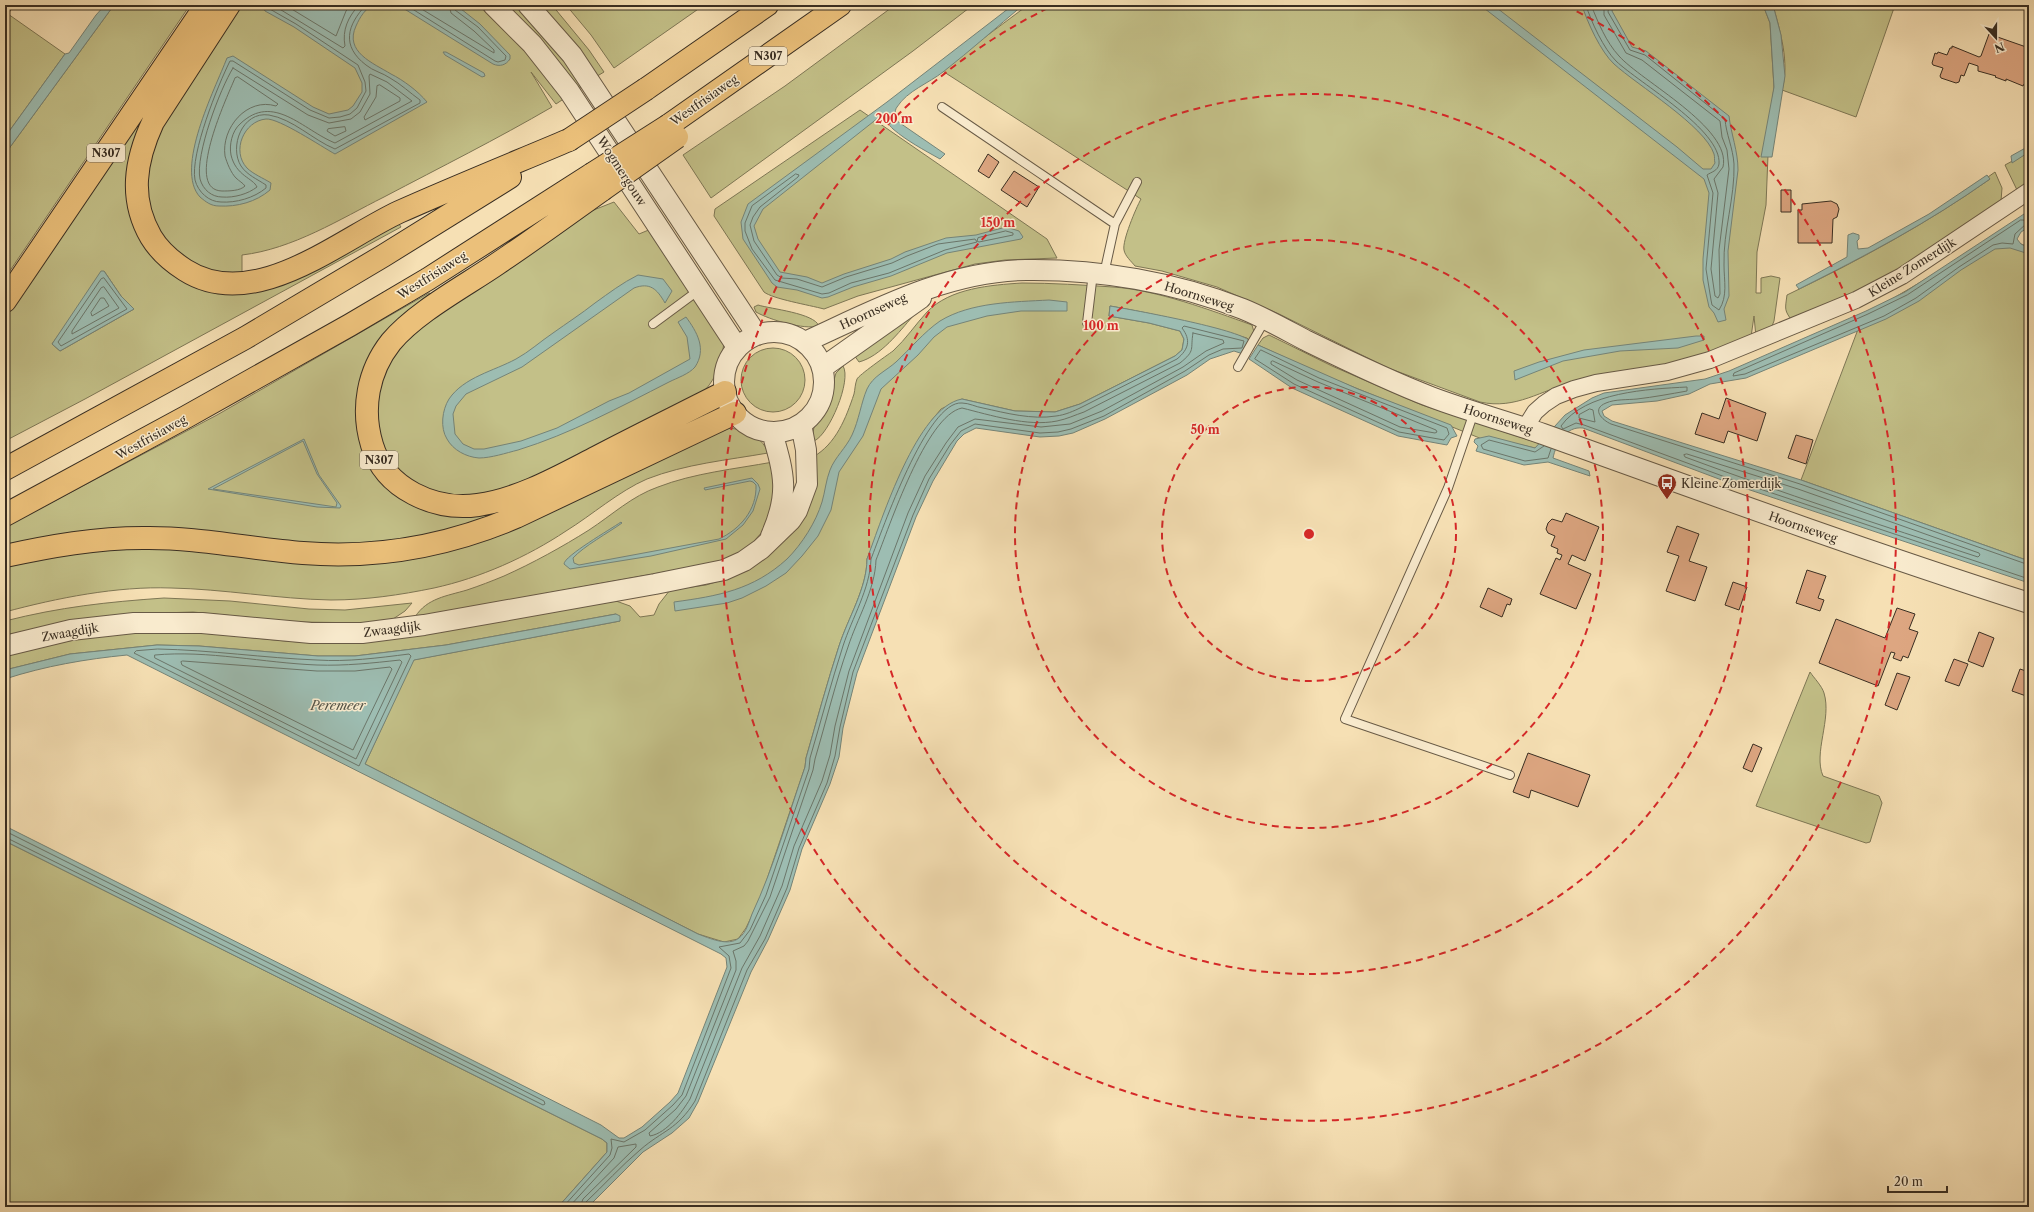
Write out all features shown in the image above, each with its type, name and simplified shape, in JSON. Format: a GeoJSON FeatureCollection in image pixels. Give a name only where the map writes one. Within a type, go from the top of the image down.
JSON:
{"type":"FeatureCollection","features":[{"type":"Feature","properties":{"kind":"highway","name":"N307"},"geometry":{"type":"LineString","coordinates":[[5,301],[206,5]]}},
{"type":"Feature","properties":{"kind":"highway","name":"N307"},"geometry":{"type":"LineString","coordinates":[[229,5],[153,122],[143,143],[137,169],[137,198],[146,227],[152,239],[166,256],[176,264],[203,279],[222,283],[243,283],[261,280],[280,274],[307,263],[398,213],[568,140]]}},
{"type":"Feature","properties":{"kind":"highway","name":"N307"},"geometry":{"type":"LineString","coordinates":[[5,469],[244,338],[383,256],[568,140],[646,89],[767,5]]}},
{"type":"Feature","properties":{"kind":"highway","name":"Westfrisiaweg"},"geometry":{"type":"LineString","coordinates":[[5,514],[186,417],[350,325],[597,182],[673,131],[696,107],[840,5]]}},
{"type":"Feature","properties":{"kind":"highway","name":"N307"},"geometry":{"type":"LineString","coordinates":[[597,182],[499,263],[430,308],[393,340],[377,365],[368,390],[367,427],[376,455],[392,477],[409,492],[442,504],[477,505],[497,501],[524,492],[565,474],[725,392]]}},
{"type":"Feature","properties":{"kind":"highway"},"geometry":{"type":"LineString","coordinates":[[5,556],[59,544],[144,538],[198,541],[323,554],[366,554],[413,549],[443,543],[516,518],[735,413]]}},
{"type":"Feature","properties":{"kind":"street","name":"Wogmergouw"},"geometry":{"type":"LineString","coordinates":[[493,5],[530,41],[569,91],[737,348]]}},
{"type":"Feature","properties":{"kind":"street","name":"Wogmergouw"},"geometry":{"type":"LineString","coordinates":[[528,5],[562,41],[580,66],[757,335]]}},
{"type":"Feature","properties":{"kind":"street","name":"Kleine Zomerdijk"},"geometry":{"type":"LineString","coordinates":[[1525,428],[1534,412],[1544,404],[1556,396],[1574,389],[1596,383],[1667,372],[1710,360],[1856,300],[1902,276],[2029,191]]}},
{"type":"Feature","properties":{"kind":"street","name":"Hoornseweg"},"geometry":{"type":"LineString","coordinates":[[805,342],[895,300],[965,278],[1010,270],[1064,271],[1098,274],[1152,282],[1192,292],[1244,309],[1357,366],[1432,398],[1554,438],[1912,566],[2029,603]]}},
{"type":"Feature","properties":{"kind":"street","name":"Hoornseweg"},"geometry":{"type":"LineString","coordinates":[[822,368],[920,299],[965,278]]}},
{"type":"Feature","properties":{"kind":"street"},"geometry":{"type":"LineString","coordinates":[[765,332],[782,332],[790,334],[805,342],[815,354],[822,368],[824,384],[821,399],[813,413],[801,424],[792,428],[772,432],[748,424],[735,413],[725,392],[726,368],[732,354],[737,348],[757,335],[765,332]]}},
{"type":"Feature","properties":{"kind":"street","name":"Zwaagdijk"},"geometry":{"type":"LineString","coordinates":[[5,646],[71,630],[134,623],[202,623],[283,631],[335,634],[362,633],[424,625],[714,572],[744,561],[769,541],[791,520],[805,494],[807,484],[807,462],[801,424]]}},
{"type":"Feature","properties":{"kind":"street","name":"Zwaagdijk"},"geometry":{"type":"LineString","coordinates":[[769,541],[780,516],[784,488],[784,476],[772,432]]}},
{"type":"Feature","properties":{"kind":"lane"},"geometry":{"type":"LineString","coordinates":[[942,107],[1115,224]]}},
{"type":"Feature","properties":{"kind":"lane"},"geometry":{"type":"LineString","coordinates":[[1087,323],[1098,274],[1115,224],[1137,182]]}},
{"type":"Feature","properties":{"kind":"lane"},"geometry":{"type":"LineString","coordinates":[[652,324],[700,290]]}},
{"type":"Feature","properties":{"kind":"lane"},"geometry":{"type":"LineString","coordinates":[[1238,367],[1255,340],[1265,320]]}},
{"type":"Feature","properties":{"kind":"lane"},"geometry":{"type":"LineString","coordinates":[[1474,411],[1448,488],[1345,718],[1510,775]]}},
{"type":"Feature","properties":{"kind":"shaded area"},"geometry":{"type":"Polygon","coordinates":[[[5,5],[13,7],[8,14],[65,54],[5,137],[5,5]]]}},
{"type":"Feature","properties":{"kind":"shaded area"},"geometry":{"type":"Polygon","coordinates":[[[114,5],[190,5],[5,278],[5,154],[114,5]]]}},
{"type":"Feature","properties":{"kind":"shaded area"},"geometry":{"type":"Polygon","coordinates":[[[213,5],[159,101],[133,217],[219,289],[397,221],[401,227],[5,441],[5,315],[213,5]],[[104,271],[52,344],[60,351],[134,309],[121,296],[104,271]]]}},
{"type":"Feature","properties":{"kind":"shaded area"},"geometry":{"type":"Polygon","coordinates":[[[239,5],[484,5],[500,20],[565,98],[556,104],[531,72],[552,107],[469,153],[316,232],[298,240],[261,252],[242,255],[242,274],[231,275],[198,267],[167,246],[144,198],[152,142],[239,5]]]}},
{"type":"Feature","properties":{"kind":"shaded area"},"geometry":{"type":"Polygon","coordinates":[[[502,5],[519,5],[584,85],[575,92],[502,5]]]}},
{"type":"Feature","properties":{"kind":"shaded area"},"geometry":{"type":"Polygon","coordinates":[[[536,5],[552,5],[589,50],[604,72],[594,78],[536,5]]]}},
{"type":"Feature","properties":{"kind":"shaded area"},"geometry":{"type":"Polygon","coordinates":[[[566,5],[704,5],[614,68],[591,35],[566,5]]]}},
{"type":"Feature","properties":{"kind":"shaded area"},"geometry":{"type":"Polygon","coordinates":[[[895,5],[973,5],[913,51],[711,198],[683,155],[785,86],[895,5]]]}},
{"type":"Feature","properties":{"kind":"shaded area"},"geometry":{"type":"Polygon","coordinates":[[[1028,5],[1763,5],[1770,23],[1774,87],[1769,130],[1766,205],[1757,252],[1756,293],[1761,293],[1761,278],[1771,276],[1780,278],[1774,321],[1770,331],[1756,337],[1754,316],[1751,337],[1693,359],[1588,379],[1562,385],[1517,401],[1493,404],[1480,402],[1388,368],[1279,314],[1217,287],[1162,271],[1135,266],[1128,258],[1124,250],[1124,246],[1130,224],[1141,199],[941,70],[1028,5]]]}},
{"type":"Feature","properties":{"kind":"shaded area"},"geometry":{"type":"Polygon","coordinates":[[[1773,5],[1895,5],[1856,117],[1782,90],[1785,58],[1773,5]]]}},
{"type":"Feature","properties":{"kind":"shaded area"},"geometry":{"type":"Polygon","coordinates":[[[860,110],[1047,239],[1057,258],[1005,260],[975,264],[858,296],[824,309],[783,299],[764,292],[714,216],[715,209],[860,110]]]}},
{"type":"Feature","properties":{"kind":"shaded area"},"geometry":{"type":"Polygon","coordinates":[[[2029,152],[2029,186],[2017,190],[2005,165],[2029,152]]]}},
{"type":"Feature","properties":{"kind":"shaded area"},"geometry":{"type":"Polygon","coordinates":[[[1995,172],[2002,188],[2001,201],[1898,273],[1793,322],[1790,318],[1786,310],[1787,295],[1840,269],[1916,227],[1966,196],[1990,179],[1988,177],[1995,172]]]}},
{"type":"Feature","properties":{"kind":"shaded area"},"geometry":{"type":"Polygon","coordinates":[[[614,202],[639,234],[651,229],[724,341],[719,366],[712,381],[695,399],[504,491],[466,497],[426,490],[411,482],[390,462],[377,434],[378,379],[409,333],[581,215],[614,202]]]}},
{"type":"Feature","properties":{"kind":"shaded area"},"geometry":{"type":"Polygon","coordinates":[[[1999,236],[2029,247],[2029,561],[1801,480],[1863,316],[1999,236]]]}},
{"type":"Feature","properties":{"kind":"shaded area"},"geometry":{"type":"Polygon","coordinates":[[[1022,283],[1113,287],[1147,292],[1165,296],[1252,325],[1254,332],[1250,341],[1247,338],[1196,324],[1110,306],[1109,316],[1149,323],[1180,331],[1184,339],[1182,350],[1175,356],[1080,404],[1055,412],[1015,411],[962,399],[941,409],[931,421],[910,455],[867,559],[861,592],[839,646],[806,758],[805,767],[762,894],[746,928],[738,939],[724,942],[698,934],[365,764],[413,660],[620,621],[616,614],[446,645],[355,656],[318,656],[199,646],[157,645],[70,654],[5,670],[5,656],[86,638],[128,633],[185,632],[307,643],[348,643],[365,642],[616,601],[630,606],[640,617],[654,615],[659,604],[670,590],[706,585],[729,578],[749,570],[774,551],[797,524],[813,457],[828,445],[839,430],[851,403],[857,379],[893,351],[927,312],[936,304],[947,298],[972,289],[1022,283]]]}},
{"type":"Feature","properties":{"kind":"shaded area"},"geometry":{"type":"Polygon","coordinates":[[[429,293],[432,294],[382,342],[364,446],[453,514],[704,410],[708,418],[442,538],[308,547],[5,550],[5,527],[217,415],[429,293]]]}},
{"type":"Feature","properties":{"kind":"shaded area"},"geometry":{"type":"Polygon","coordinates":[[[758,305],[801,315],[809,318],[819,326],[805,327],[787,324],[756,312],[754,307],[758,305]]]}},
{"type":"Feature","properties":{"kind":"shaded area"},"geometry":{"type":"Polygon","coordinates":[[[913,316],[896,336],[875,355],[859,362],[854,355],[913,316]]]}},
{"type":"Feature","properties":{"kind":"shaded area"},"geometry":{"type":"Polygon","coordinates":[[[1269,335],[1332,366],[1422,405],[1541,444],[1535,448],[1486,437],[1482,439],[1321,374],[1258,345],[1263,338],[1269,335]]]}},
{"type":"Feature","properties":{"kind":"shaded area"},"geometry":{"type":"Polygon","coordinates":[[[767,348],[779,348],[796,357],[803,368],[805,380],[803,392],[796,403],[779,412],[767,412],[755,407],[746,398],[741,386],[741,374],[746,362],[755,353],[767,348]]]}},
{"type":"Feature","properties":{"kind":"shaded area"},"geometry":{"type":"Polygon","coordinates":[[[843,366],[845,373],[844,383],[838,406],[826,429],[820,437],[814,441],[812,439],[815,421],[827,404],[836,373],[843,366]]]}},
{"type":"Feature","properties":{"kind":"shaded area"},"geometry":{"type":"Polygon","coordinates":[[[721,428],[742,430],[755,436],[765,446],[768,453],[691,466],[647,479],[626,490],[551,541],[503,566],[451,584],[421,591],[383,597],[331,600],[291,598],[211,590],[171,588],[130,589],[87,594],[5,612],[5,563],[132,544],[382,561],[721,428]]]}},
{"type":"Feature","properties":{"kind":"shaded area"},"geometry":{"type":"Polygon","coordinates":[[[773,462],[776,499],[762,532],[749,547],[730,559],[415,617],[431,602],[499,578],[526,566],[589,530],[639,495],[686,478],[773,462]]]}},
{"type":"Feature","properties":{"kind":"shaded area"},"geometry":{"type":"Polygon","coordinates":[[[164,598],[230,601],[309,609],[345,610],[412,603],[405,611],[390,621],[374,623],[297,622],[193,612],[128,614],[5,637],[5,621],[25,616],[84,606],[164,598]]]}},
{"type":"Feature","properties":{"kind":"shaded area"},"geometry":{"type":"Polygon","coordinates":[[[1810,672],[1823,690],[1826,703],[1825,725],[1820,757],[1820,767],[1823,776],[1879,796],[1882,803],[1870,842],[1866,843],[1756,806],[1810,672]]]}},
{"type":"Feature","properties":{"kind":"shaded area"},"geometry":{"type":"Polygon","coordinates":[[[5,841],[602,1139],[607,1143],[607,1152],[558,1207],[5,1207],[5,841]]]}},
{"type":"Feature","properties":{"kind":"water"},"geometry":{"type":"Polygon","coordinates":[[[105,5],[114,5],[5,154],[5,137],[65,54],[69,53],[105,5]]]}},
{"type":"Feature","properties":{"kind":"water"},"geometry":{"type":"Polygon","coordinates":[[[262,5],[373,5],[363,14],[356,26],[353,35],[357,50],[369,61],[410,86],[427,102],[335,154],[280,123],[266,119],[258,121],[246,131],[242,138],[240,153],[242,161],[247,168],[271,183],[270,190],[259,198],[239,205],[214,205],[200,197],[193,184],[192,168],[194,149],[199,129],[227,58],[233,56],[313,107],[329,114],[348,110],[353,106],[362,92],[362,83],[355,68],[294,27],[265,11],[262,5]]]}},
{"type":"Feature","properties":{"kind":"water"},"geometry":{"type":"Polygon","coordinates":[[[398,5],[456,5],[480,24],[510,55],[510,59],[503,65],[493,64],[398,5]]]}},
{"type":"Feature","properties":{"kind":"water"},"geometry":{"type":"Polygon","coordinates":[[[1013,5],[1023,5],[943,72],[906,96],[895,110],[897,121],[945,154],[940,159],[898,133],[884,120],[878,118],[763,209],[754,226],[758,239],[780,272],[807,277],[822,283],[946,238],[976,235],[1006,227],[1019,231],[1023,237],[1021,239],[947,253],[891,276],[853,287],[828,297],[822,298],[797,290],[777,287],[772,283],[743,239],[741,222],[748,204],[887,102],[1013,5]]]}},
{"type":"Feature","properties":{"kind":"water"},"geometry":{"type":"Polygon","coordinates":[[[1480,5],[1493,5],[1677,147],[1703,169],[1711,169],[1715,163],[1714,154],[1708,143],[1698,131],[1669,106],[1609,59],[1587,20],[1582,5],[1613,5],[1612,11],[1632,47],[1646,51],[1729,116],[1737,156],[1738,170],[1728,251],[1729,296],[1724,309],[1726,320],[1718,322],[1714,313],[1709,307],[1703,280],[1703,259],[1709,193],[1704,179],[1480,5]]]}},
{"type":"Feature","properties":{"kind":"water"},"geometry":{"type":"Polygon","coordinates":[[[1763,5],[1773,5],[1781,35],[1785,76],[1772,157],[1761,157],[1774,87],[1770,23],[1763,5]]]}},
{"type":"Feature","properties":{"kind":"water"},"geometry":{"type":"Polygon","coordinates":[[[443,52],[446,52],[484,73],[485,76],[482,77],[445,55],[443,52]]]}},
{"type":"Feature","properties":{"kind":"water"},"geometry":{"type":"Polygon","coordinates":[[[2029,146],[2029,152],[2012,163],[2011,156],[2029,146]]]}},
{"type":"Feature","properties":{"kind":"water"},"geometry":{"type":"Polygon","coordinates":[[[1987,175],[1990,179],[1944,210],[1897,238],[1799,289],[1796,285],[1847,257],[1848,235],[1853,233],[1859,235],[1859,239],[1857,241],[1858,249],[1868,248],[1929,214],[1987,175]]]}},
{"type":"Feature","properties":{"kind":"water"},"geometry":{"type":"Polygon","coordinates":[[[2024,214],[2029,221],[2029,227],[2021,232],[2017,239],[2021,244],[2029,248],[2029,254],[2010,248],[1995,249],[1961,270],[1919,301],[1886,319],[1746,378],[1710,384],[1689,394],[1657,401],[1612,405],[1602,411],[1604,416],[1612,421],[1801,480],[2029,561],[2029,583],[1735,485],[1583,428],[1572,430],[1559,441],[1553,458],[1589,471],[1590,476],[1548,462],[1524,465],[1476,451],[1478,446],[1474,442],[1475,439],[1489,436],[1535,448],[1565,415],[1592,398],[1604,393],[1705,379],[1729,371],[1866,311],[1905,292],[2024,214]]]}},
{"type":"Feature","properties":{"kind":"water"},"geometry":{"type":"Polygon","coordinates":[[[101,271],[104,271],[121,296],[134,309],[60,351],[52,344],[101,271]]]}},
{"type":"Feature","properties":{"kind":"water"},"geometry":{"type":"Polygon","coordinates":[[[638,275],[663,279],[672,291],[665,303],[659,294],[649,286],[634,288],[522,367],[466,394],[456,406],[453,414],[455,434],[463,444],[474,449],[484,449],[521,441],[557,428],[609,401],[629,393],[690,359],[687,337],[678,322],[686,317],[697,335],[700,347],[699,360],[690,372],[595,419],[537,444],[484,458],[474,457],[456,450],[450,443],[443,430],[443,414],[449,399],[455,391],[480,375],[521,356],[626,281],[638,275]]]}},
{"type":"Feature","properties":{"kind":"water"},"geometry":{"type":"Polygon","coordinates":[[[1049,300],[1067,302],[1067,311],[1021,311],[987,316],[947,327],[934,337],[918,355],[881,389],[863,436],[839,472],[831,510],[818,536],[786,573],[766,586],[742,598],[727,603],[675,611],[674,602],[720,594],[748,585],[774,570],[793,553],[803,540],[816,517],[822,502],[830,470],[852,435],[865,394],[870,384],[876,377],[896,362],[934,325],[965,310],[993,304],[1049,300]]]}},
{"type":"Feature","properties":{"kind":"water","name":"Peremeer"},"geometry":{"type":"Polygon","coordinates":[[[1110,306],[1207,326],[1242,336],[1250,341],[1243,354],[1234,351],[1210,359],[1187,375],[1105,419],[1073,433],[1059,436],[1040,437],[976,428],[964,434],[957,441],[933,481],[916,517],[857,673],[843,728],[839,757],[830,784],[802,849],[790,890],[768,940],[751,972],[698,1102],[689,1118],[672,1133],[643,1152],[588,1207],[558,1207],[607,1152],[607,1143],[602,1139],[5,841],[5,826],[601,1125],[619,1138],[624,1138],[642,1127],[678,1093],[727,967],[726,958],[721,954],[127,655],[35,670],[5,679],[5,670],[70,654],[157,645],[199,646],[318,656],[355,656],[446,645],[616,614],[620,616],[620,621],[414,660],[365,764],[698,934],[718,941],[735,941],[744,933],[747,927],[774,860],[805,767],[806,758],[839,646],[861,592],[867,559],[892,493],[903,467],[916,443],[930,422],[946,407],[962,399],[1015,411],[1055,412],[1080,404],[1175,356],[1182,350],[1184,339],[1180,331],[1149,323],[1109,316],[1110,306]]]}},
{"type":"Feature","properties":{"kind":"water"},"geometry":{"type":"Polygon","coordinates":[[[1704,336],[1704,340],[1678,348],[1620,351],[1563,361],[1515,380],[1514,371],[1539,362],[1584,350],[1704,336]]]}},
{"type":"Feature","properties":{"kind":"water"},"geometry":{"type":"Polygon","coordinates":[[[1258,345],[1358,389],[1451,425],[1457,436],[1451,438],[1447,445],[1398,436],[1292,388],[1249,359],[1258,345]]]}},
{"type":"Feature","properties":{"kind":"water"},"geometry":{"type":"Polygon","coordinates":[[[304,439],[319,475],[341,506],[340,508],[317,507],[208,489],[304,439]],[[303,441],[213,489],[336,507],[337,503],[317,474],[303,441]]]}},
{"type":"Feature","properties":{"kind":"water"},"geometry":{"type":"Polygon","coordinates":[[[752,478],[758,484],[760,489],[753,511],[743,525],[726,539],[651,556],[570,569],[564,564],[566,560],[579,549],[621,522],[622,523],[578,553],[573,558],[574,563],[579,565],[719,539],[734,530],[746,518],[754,503],[756,485],[750,481],[705,490],[704,488],[752,478]]]}},
{"type":"Feature","properties":{"kind":"building"},"geometry":{"type":"Polygon","coordinates":[[[1989,34],[2029,48],[2028,83],[2024,84],[2023,86],[2006,79],[2006,81],[1995,77],[1996,76],[1978,71],[1978,66],[1969,63],[1964,76],[1961,75],[1959,82],[1956,83],[1941,78],[1940,76],[1943,68],[1933,65],[1932,63],[1935,53],[1937,54],[1938,52],[1947,55],[1952,46],[1979,57],[1981,56],[1989,34]]]}},
{"type":"Feature","properties":{"kind":"building"},"geometry":{"type":"Polygon","coordinates":[[[988,154],[999,162],[989,178],[978,171],[988,154]]]}},
{"type":"Feature","properties":{"kind":"building"},"geometry":{"type":"Polygon","coordinates":[[[1014,171],[1039,187],[1027,207],[1001,190],[1014,171]]]}},
{"type":"Feature","properties":{"kind":"building"},"geometry":{"type":"Polygon","coordinates":[[[1781,190],[1791,190],[1791,212],[1781,212],[1781,190]]]}},
{"type":"Feature","properties":{"kind":"building"},"geometry":{"type":"Polygon","coordinates":[[[1831,201],[1837,204],[1839,209],[1837,217],[1833,219],[1832,243],[1798,243],[1798,210],[1802,210],[1802,204],[1831,201]]]}},
{"type":"Feature","properties":{"kind":"building"},"geometry":{"type":"Polygon","coordinates":[[[1726,398],[1766,413],[1757,441],[1728,431],[1724,443],[1695,434],[1702,413],[1719,419],[1726,398]]]}},
{"type":"Feature","properties":{"kind":"building"},"geometry":{"type":"Polygon","coordinates":[[[1796,435],[1813,440],[1806,464],[1788,458],[1796,435]]]}},
{"type":"Feature","properties":{"kind":"building"},"geometry":{"type":"Polygon","coordinates":[[[1566,513],[1599,527],[1585,561],[1572,555],[1568,564],[1591,574],[1576,609],[1540,594],[1556,558],[1560,560],[1562,555],[1557,553],[1558,549],[1551,546],[1555,536],[1548,533],[1546,529],[1548,523],[1552,519],[1562,522],[1566,513]]]}},
{"type":"Feature","properties":{"kind":"building"},"geometry":{"type":"Polygon","coordinates":[[[1677,526],[1699,534],[1689,561],[1707,567],[1695,601],[1666,591],[1679,556],[1667,552],[1677,526]]]}},
{"type":"Feature","properties":{"kind":"building"},"geometry":{"type":"Polygon","coordinates":[[[1807,570],[1826,576],[1818,598],[1824,600],[1820,611],[1796,603],[1807,570]]]}},
{"type":"Feature","properties":{"kind":"building"},"geometry":{"type":"Polygon","coordinates":[[[1733,582],[1747,587],[1739,610],[1725,605],[1733,582]]]}},
{"type":"Feature","properties":{"kind":"building"},"geometry":{"type":"Polygon","coordinates":[[[1488,588],[1512,599],[1510,605],[1507,604],[1502,617],[1480,607],[1488,588]]]}},
{"type":"Feature","properties":{"kind":"building"},"geometry":{"type":"Polygon","coordinates":[[[1897,608],[1915,614],[1909,629],[1918,632],[1908,658],[1903,656],[1901,661],[1893,658],[1895,653],[1891,652],[1878,686],[1819,663],[1836,619],[1885,638],[1897,608]]]}},
{"type":"Feature","properties":{"kind":"building"},"geometry":{"type":"Polygon","coordinates":[[[1979,632],[1994,638],[1983,667],[1968,661],[1979,632]]]}},
{"type":"Feature","properties":{"kind":"building"},"geometry":{"type":"Polygon","coordinates":[[[1954,659],[1968,664],[1959,686],[1945,681],[1954,659]]]}},
{"type":"Feature","properties":{"kind":"building"},"geometry":{"type":"Polygon","coordinates":[[[2020,669],[2029,672],[2029,697],[2012,691],[2020,669]]]}},
{"type":"Feature","properties":{"kind":"building"},"geometry":{"type":"Polygon","coordinates":[[[1897,673],[1910,677],[1897,710],[1885,705],[1897,673]]]}},
{"type":"Feature","properties":{"kind":"building"},"geometry":{"type":"Polygon","coordinates":[[[1753,744],[1762,748],[1752,772],[1743,768],[1753,744]]]}},
{"type":"Feature","properties":{"kind":"building"},"geometry":{"type":"Polygon","coordinates":[[[1528,753],[1590,775],[1578,807],[1531,790],[1529,798],[1513,792],[1528,753]]]}},
{"type":"Feature","properties":{"kind":"place","name":"Kleine Zomerdijk"},"geometry":{"type":"Point","coordinates":[1667,500]}}]}
